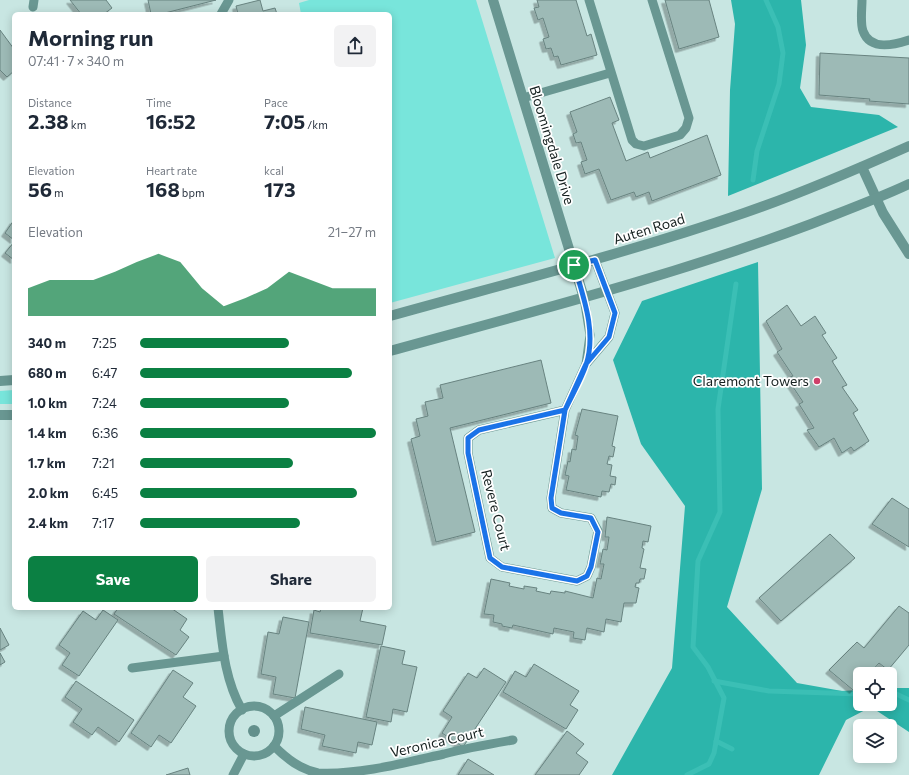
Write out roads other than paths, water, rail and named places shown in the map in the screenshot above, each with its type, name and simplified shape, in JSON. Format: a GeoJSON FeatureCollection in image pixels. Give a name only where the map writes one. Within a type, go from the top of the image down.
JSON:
{"type":"FeatureCollection","features":[{"type":"Feature","properties":{"kind":"street","name":"Bloomingdale Drive"},"geometry":{"type":"LineString","coordinates":[[493,0],[584,298]]}},
{"type":"Feature","properties":{"kind":"street","name":"Auten Road"},"geometry":{"type":"LineString","coordinates":[[392,315],[595,260],[745,213],[862,167],[909,146]]}},
{"type":"Feature","properties":{"kind":"street"},"geometry":{"type":"LineString","coordinates":[[862,167],[876,199],[909,254]]}},
{"type":"Feature","properties":{"kind":"street"},"geometry":{"type":"LineString","coordinates":[[392,350],[684,269],[752,246],[876,199],[909,184]]}},
{"type":"Feature","properties":{"kind":"street"},"geometry":{"type":"LineString","coordinates":[[0,381],[12,380]]}},
{"type":"Feature","properties":{"kind":"street"},"geometry":{"type":"LineString","coordinates":[[0,416],[12,415]]}},
{"type":"Feature","properties":{"kind":"lane"},"geometry":{"type":"LineString","coordinates":[[222,12],[229,0]]}},
{"type":"Feature","properties":{"kind":"lane"},"geometry":{"type":"LineString","coordinates":[[589,0],[610,73],[632,140],[636,144],[644,146],[680,135],[686,128],[689,118],[652,0]]}},
{"type":"Feature","properties":{"kind":"lane"},"geometry":{"type":"LineString","coordinates":[[862,0],[862,30],[867,39],[876,44],[894,45],[909,40]]}},
{"type":"Feature","properties":{"kind":"lane"},"geometry":{"type":"LineString","coordinates":[[523,98],[610,73]]}},
{"type":"Feature","properties":{"kind":"lane","name":"Revere Court"},"geometry":{"type":"LineString","coordinates":[[565,410],[479,430],[468,438],[468,453],[490,558],[502,567],[577,581],[587,576],[591,567],[598,532],[591,518],[561,513],[552,508],[551,498],[565,410],[586,364],[609,337],[615,313],[595,260]]}},
{"type":"Feature","properties":{"kind":"lane","name":"Revere Court"},"geometry":{"type":"LineString","coordinates":[[584,298],[590,334],[586,364]]}},
{"type":"Feature","properties":{"kind":"lane"},"geometry":{"type":"LineString","coordinates":[[218,610],[224,656],[233,695],[242,710]]}},
{"type":"Feature","properties":{"kind":"lane"},"geometry":{"type":"LineString","coordinates":[[132,668],[224,656]]}},
{"type":"Feature","properties":{"kind":"lane"},"geometry":{"type":"LineString","coordinates":[[274,716],[339,674]]}},
{"type":"Feature","properties":{"kind":"lane"},"geometry":{"type":"LineString","coordinates":[[248,707],[263,708],[274,716],[279,732],[274,746],[260,755],[244,754],[233,744],[230,729],[236,715],[242,710],[248,707]]}},
{"type":"Feature","properties":{"kind":"lane","name":"Veronica Court"},"geometry":{"type":"LineString","coordinates":[[274,746],[286,758],[304,769],[319,773],[346,775],[368,774],[446,753],[513,740]]}},
{"type":"Feature","properties":{"kind":"lane"},"geometry":{"type":"LineString","coordinates":[[233,775],[244,754]]}},
{"type":"Feature","properties":{"kind":"waterway"},"geometry":{"type":"LineString","coordinates":[[753,180],[757,151],[779,84],[783,53],[778,27],[766,0]]}},
{"type":"Feature","properties":{"kind":"waterway"},"geometry":{"type":"LineString","coordinates":[[687,775],[709,764],[714,753],[724,698],[708,667],[693,647],[698,561],[720,512],[718,409],[736,284]]}},
{"type":"Feature","properties":{"kind":"waterway"},"geometry":{"type":"LineString","coordinates":[[714,681],[769,691],[853,694]]}},
{"type":"Feature","properties":{"kind":"waterway"},"geometry":{"type":"LineString","coordinates":[[897,694],[909,700]]}},
{"type":"Feature","properties":{"kind":"waterway"},"geometry":{"type":"LineString","coordinates":[[716,741],[732,749]]}},
{"type":"Feature","properties":{"kind":"place","name":"Claremont Towers"},"geometry":{"type":"Point","coordinates":[817,381]}}]}
